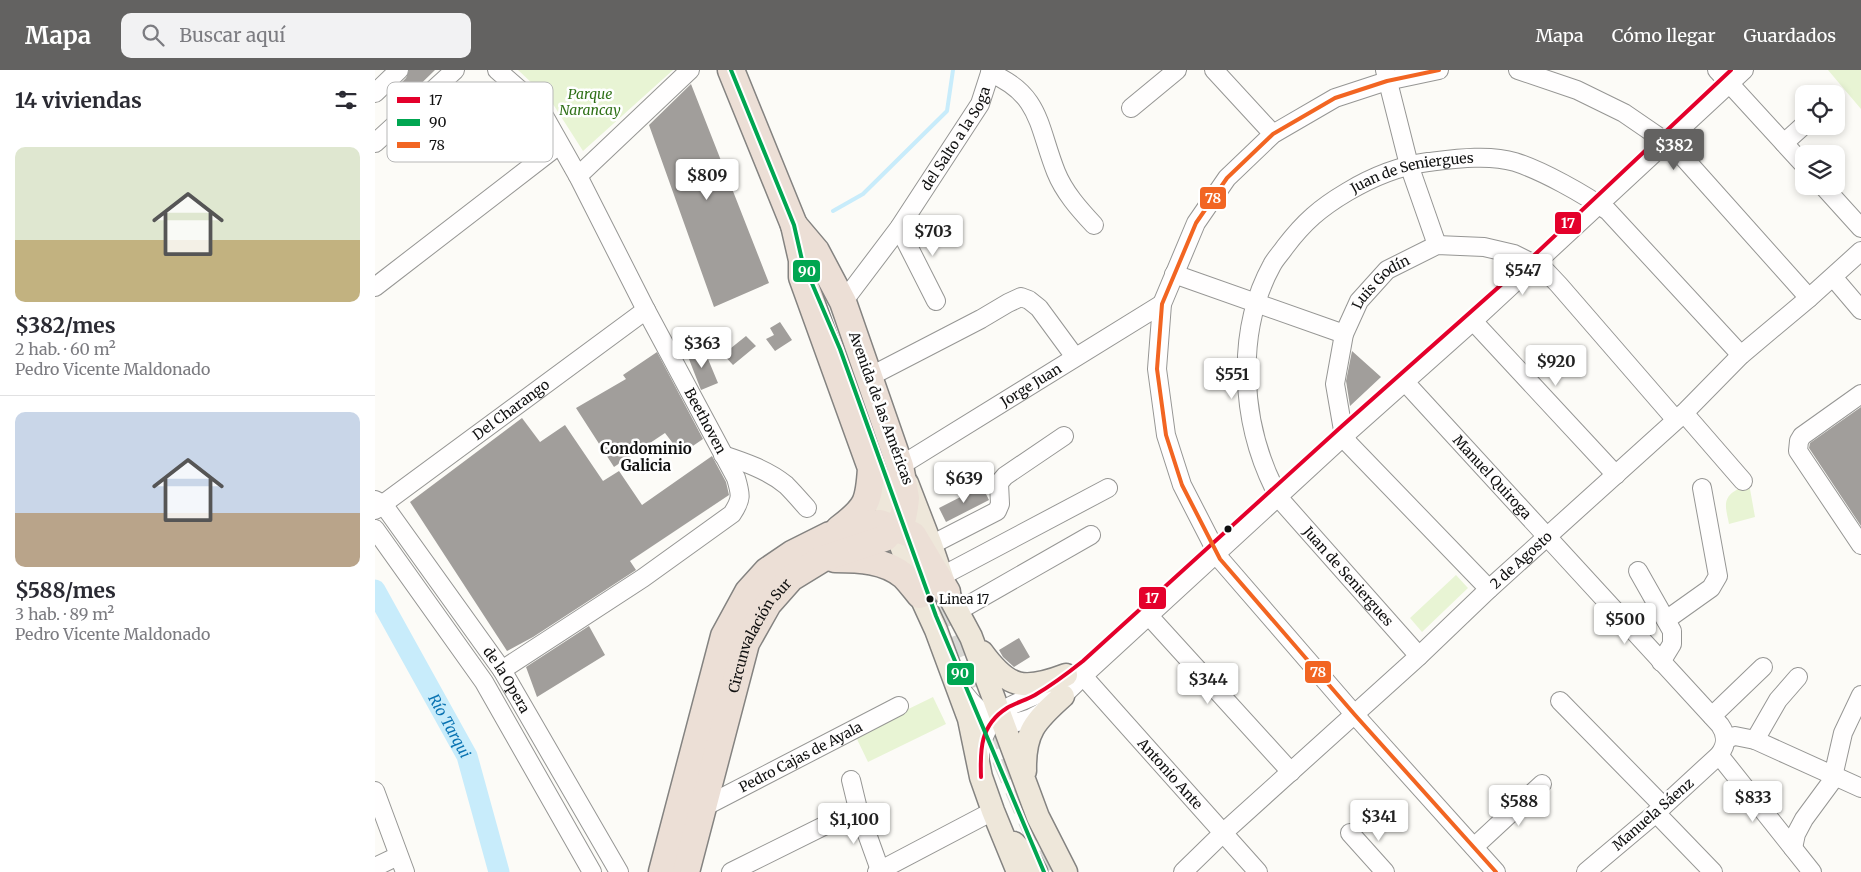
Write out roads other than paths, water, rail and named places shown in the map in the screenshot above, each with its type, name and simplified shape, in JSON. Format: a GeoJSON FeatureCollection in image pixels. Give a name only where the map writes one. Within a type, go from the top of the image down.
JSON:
{"type":"FeatureCollection","features":[{"type":"Feature","properties":{"kind":"highway","name":"Avenida de las Américas"},"geometry":{"type":"LineString","coordinates":[[731,70],[794,225],[809,256],[843,302],[869,377],[886,469]]}},
{"type":"Feature","properties":{"kind":"highway","name":"Avenida de las Américas"},"geometry":{"type":"LineString","coordinates":[[809,256],[802,278],[862,437],[886,469]]}},
{"type":"Feature","properties":{"kind":"highway"},"geometry":{"type":"LineString","coordinates":[[826,547],[865,505],[870,493],[886,469],[906,498],[903,518],[895,528]]}},
{"type":"Feature","properties":{"kind":"highway"},"geometry":{"type":"LineString","coordinates":[[826,547],[864,524],[880,524],[895,528],[913,535],[949,593]]}},
{"type":"Feature","properties":{"kind":"highway"},"geometry":{"type":"LineString","coordinates":[[826,547],[889,567],[903,576],[920,594]]}},
{"type":"Feature","properties":{"kind":"highway","name":"Circunvalación Sur"},"geometry":{"type":"LineString","coordinates":[[686,872],[745,643],[768,604],[791,578],[826,547]]}},
{"type":"Feature","properties":{"kind":"highway","name":"Circunvalación Sur"},"geometry":{"type":"LineString","coordinates":[[662,872],[724,636],[748,592],[767,571],[792,554],[826,547]]}},
{"type":"Feature","properties":{"kind":"main road","name":"Avenida de las Américas"},"geometry":{"type":"LineString","coordinates":[[886,469],[931,546],[949,593],[971,637],[999,719],[1026,782],[1038,817],[1066,872]]}},
{"type":"Feature","properties":{"kind":"main road"},"geometry":{"type":"LineString","coordinates":[[895,528],[951,670],[969,720],[981,777],[996,819],[1019,872]]}},
{"type":"Feature","properties":{"kind":"main road"},"geometry":{"type":"LineString","coordinates":[[971,637],[992,666],[1005,677],[1023,685],[1071,682]]}},
{"type":"Feature","properties":{"kind":"main road"},"geometry":{"type":"LineString","coordinates":[[1026,782],[1025,751],[1033,728],[1040,716],[1071,682]]}},
{"type":"Feature","properties":{"kind":"main road"},"geometry":{"type":"LineString","coordinates":[[996,819],[1029,859],[1036,872]]}},
{"type":"Feature","properties":{"kind":"street"},"geometry":{"type":"LineString","coordinates":[[375,93],[399,70]]}},
{"type":"Feature","properties":{"kind":"street"},"geometry":{"type":"LineString","coordinates":[[442,82],[455,70]]}},
{"type":"Feature","properties":{"kind":"street","name":"Beethoven"},"geometry":{"type":"LineString","coordinates":[[497,70],[510,82]]}},
{"type":"Feature","properties":{"kind":"street"},"geometry":{"type":"LineString","coordinates":[[578,176],[690,70]]}},
{"type":"Feature","properties":{"kind":"street"},"geometry":{"type":"LineString","coordinates":[[1131,108],[1177,70]]}},
{"type":"Feature","properties":{"kind":"street"},"geometry":{"type":"LineString","coordinates":[[1214,70],[1273,134]]}},
{"type":"Feature","properties":{"kind":"street"},"geometry":{"type":"LineString","coordinates":[[1439,70],[1386,75],[1335,98],[1273,134],[1227,178],[1196,223],[1161,304],[1157,369],[1166,435],[1182,485],[1214,549],[1355,715],[1496,872]]}},
{"type":"Feature","properties":{"kind":"street"},"geometry":{"type":"LineString","coordinates":[[1518,70],[1577,90],[1624,113],[1663,138],[1675,148],[1809,298]]}},
{"type":"Feature","properties":{"kind":"street"},"geometry":{"type":"LineString","coordinates":[[1343,431],[1405,382],[1535,264],[1595,202],[1663,138],[1725,75],[1744,70]]}},
{"type":"Feature","properties":{"kind":"street"},"geometry":{"type":"LineString","coordinates":[[991,71],[1007,80],[1023,94],[1033,108],[1056,173],[1072,200],[1094,225]]}},
{"type":"Feature","properties":{"kind":"street","name":"del Salto a la Soga"},"geometry":{"type":"LineString","coordinates":[[843,302],[899,228],[980,104],[991,71]]}},
{"type":"Feature","properties":{"kind":"street"},"geometry":{"type":"LineString","coordinates":[[1386,75],[1409,165],[1437,245]]}},
{"type":"Feature","properties":{"kind":"street"},"geometry":{"type":"LineString","coordinates":[[1725,75],[1795,155]]}},
{"type":"Feature","properties":{"kind":"street"},"geometry":{"type":"LineString","coordinates":[[375,143],[387,132]]}},
{"type":"Feature","properties":{"kind":"street"},"geometry":{"type":"LineString","coordinates":[[1784,143],[1795,133]]}},
{"type":"Feature","properties":{"kind":"street","name":"Beethoven"},"geometry":{"type":"LineString","coordinates":[[502,670],[643,578],[733,514],[740,502],[740,492],[736,478],[646,310],[578,176],[553,135]]}},
{"type":"Feature","properties":{"kind":"street"},"geometry":{"type":"LineString","coordinates":[[553,150],[559,145]]}},
{"type":"Feature","properties":{"kind":"street","name":"Juan de Seniergues"},"geometry":{"type":"LineString","coordinates":[[1419,656],[1276,492],[1259,450],[1249,403],[1246,357],[1256,304],[1272,265],[1301,226],[1331,201],[1365,181],[1409,165],[1458,158],[1488,158],[1514,161],[1556,180],[1608,211],[1741,355]]}},
{"type":"Feature","properties":{"kind":"street"},"geometry":{"type":"LineString","coordinates":[[375,286],[537,162]]}},
{"type":"Feature","properties":{"kind":"street"},"geometry":{"type":"LineString","coordinates":[[1831,195],[1861,228]]}},
{"type":"Feature","properties":{"kind":"street"},"geometry":{"type":"LineString","coordinates":[[899,228],[936,301]]}},
{"type":"Feature","properties":{"kind":"street","name":"Luis Godín"},"geometry":{"type":"LineString","coordinates":[[1343,431],[1335,384],[1344,334],[1359,301],[1387,270],[1437,245],[1484,247],[1506,252],[1535,264],[1743,481]]}},
{"type":"Feature","properties":{"kind":"street","name":"2 de Agosto"},"geometry":{"type":"LineString","coordinates":[[1183,872],[1224,832],[1419,656],[1489,589],[1680,417],[1741,355],[1861,251]]}},
{"type":"Feature","properties":{"kind":"street"},"geometry":{"type":"LineString","coordinates":[[1071,682],[1083,661],[1214,549],[1343,431],[1535,264]]}},
{"type":"Feature","properties":{"kind":"street"},"geometry":{"type":"LineString","coordinates":[[1173,274],[1344,334]]}},
{"type":"Feature","properties":{"kind":"street"},"geometry":{"type":"LineString","coordinates":[[1833,277],[1861,310]]}},
{"type":"Feature","properties":{"kind":"street"},"geometry":{"type":"LineString","coordinates":[[869,377],[981,320],[1008,302],[1021,297],[1029,300],[1039,308],[1075,357]]}},
{"type":"Feature","properties":{"kind":"street","name":"Jorge Juan"},"geometry":{"type":"LineString","coordinates":[[886,469],[1161,304]]}},
{"type":"Feature","properties":{"kind":"street","name":"Del Charango"},"geometry":{"type":"LineString","coordinates":[[378,505],[646,310]]}},
{"type":"Feature","properties":{"kind":"street"},"geometry":{"type":"LineString","coordinates":[[1473,321],[1616,475]]}},
{"type":"Feature","properties":{"kind":"street","name":"Manuel Quiroga"},"geometry":{"type":"LineString","coordinates":[[1405,382],[1723,730],[1722,747],[1812,872]]}},
{"type":"Feature","properties":{"kind":"street"},"geometry":{"type":"LineString","coordinates":[[1861,394],[1802,436],[1798,446],[1798,452],[1861,545]]}},
{"type":"Feature","properties":{"kind":"street"},"geometry":{"type":"LineString","coordinates":[[1343,431],[1349,444],[1489,589]]}},
{"type":"Feature","properties":{"kind":"street"},"geometry":{"type":"LineString","coordinates":[[931,546],[997,511],[1000,504],[999,483],[1005,476],[1064,436]]}},
{"type":"Feature","properties":{"kind":"street"},"geometry":{"type":"LineString","coordinates":[[723,455],[741,460],[765,471],[785,484],[807,508]]}},
{"type":"Feature","properties":{"kind":"street"},"geometry":{"type":"LineString","coordinates":[[949,593],[1108,488]]}},
{"type":"Feature","properties":{"kind":"street"},"geometry":{"type":"LineString","coordinates":[[1666,620],[1707,592],[1718,576],[1702,488]]}},
{"type":"Feature","properties":{"kind":"street","name":"de la Opera"},"geometry":{"type":"LineString","coordinates":[[378,505],[502,670],[619,872]]}},
{"type":"Feature","properties":{"kind":"street","name":"de la Opera"},"geometry":{"type":"LineString","coordinates":[[375,529],[484,682],[592,872]]}},
{"type":"Feature","properties":{"kind":"street"},"geometry":{"type":"LineString","coordinates":[[949,593],[1091,535]]}},
{"type":"Feature","properties":{"kind":"street"},"geometry":{"type":"LineString","coordinates":[[951,670],[961,690],[974,706],[999,719],[1017,723],[1031,718],[1149,616],[1214,549]]}},
{"type":"Feature","properties":{"kind":"street"},"geometry":{"type":"LineString","coordinates":[[1638,571],[1672,631],[1670,649],[1661,662]]}},
{"type":"Feature","properties":{"kind":"street"},"geometry":{"type":"LineString","coordinates":[[1149,616],[1291,772]]}},
{"type":"Feature","properties":{"kind":"street"},"geometry":{"type":"LineString","coordinates":[[1711,716],[1763,667]]}},
{"type":"Feature","properties":{"kind":"street"},"geometry":{"type":"LineString","coordinates":[[1755,740],[1778,700],[1798,677]]}},
{"type":"Feature","properties":{"kind":"street","name":"Antonio Ante"},"geometry":{"type":"LineString","coordinates":[[1071,682],[1224,832],[1258,872]]}},
{"type":"Feature","properties":{"kind":"street"},"geometry":{"type":"LineString","coordinates":[[1793,848],[1799,828],[1808,811],[1827,788],[1833,775],[1843,733],[1861,695]]}},
{"type":"Feature","properties":{"kind":"street"},"geometry":{"type":"LineString","coordinates":[[1560,701],[1660,810],[1713,872]]}},
{"type":"Feature","properties":{"kind":"street","name":"Pedro Cajas de Ayala"},"geometry":{"type":"LineString","coordinates":[[702,808],[899,706]]}},
{"type":"Feature","properties":{"kind":"street"},"geometry":{"type":"LineString","coordinates":[[981,777],[980,748],[983,736],[999,719]]}},
{"type":"Feature","properties":{"kind":"street"},"geometry":{"type":"LineString","coordinates":[[1722,747],[1735,736],[1755,740],[1861,788]]}},
{"type":"Feature","properties":{"kind":"street","name":"Manuela Sáenz"},"geometry":{"type":"LineString","coordinates":[[1586,872],[1660,810],[1722,747]]}},
{"type":"Feature","properties":{"kind":"street"},"geometry":{"type":"LineString","coordinates":[[851,780],[858,809],[879,871],[996,819]]}},
{"type":"Feature","properties":{"kind":"street"},"geometry":{"type":"LineString","coordinates":[[1474,847],[1542,784]]}},
{"type":"Feature","properties":{"kind":"street"},"geometry":{"type":"LineString","coordinates":[[375,794],[401,864],[375,867]]}},
{"type":"Feature","properties":{"kind":"street"},"geometry":{"type":"LineString","coordinates":[[731,872],[858,809]]}},
{"type":"Feature","properties":{"kind":"street"},"geometry":{"type":"LineString","coordinates":[[1350,833],[1385,872]]}},
{"type":"Feature","properties":{"kind":"waterway"},"geometry":{"type":"LineString","coordinates":[[833,211],[863,194],[947,111],[953,70]]}},
{"type":"Feature","properties":{"kind":"waterway","name":"Río Tarqui"},"geometry":{"type":"LineString","coordinates":[[375,590],[467,756],[499,872]]}},
{"type":"Feature","properties":{"kind":"tunnel"},"geometry":{"type":"LineString","coordinates":[[885,473],[898,509]]}},
{"type":"Feature","properties":{"kind":"tunnel"},"geometry":{"type":"LineString","coordinates":[[929,575],[1004,762],[1051,872]]}},
{"type":"Feature","properties":{"kind":"place","name":"Linea 17"},"geometry":{"type":"Point","coordinates":[930,599]}},
{"type":"Feature","properties":{"kind":"district","name":"Condominio Galicia"},"geometry":{"type":"Point","coordinates":[646,456]}},
{"type":"Feature","properties":{"kind":"park label","name":"Parque Narancay"},"geometry":{"type":"Point","coordinates":[590,102]}}]}
